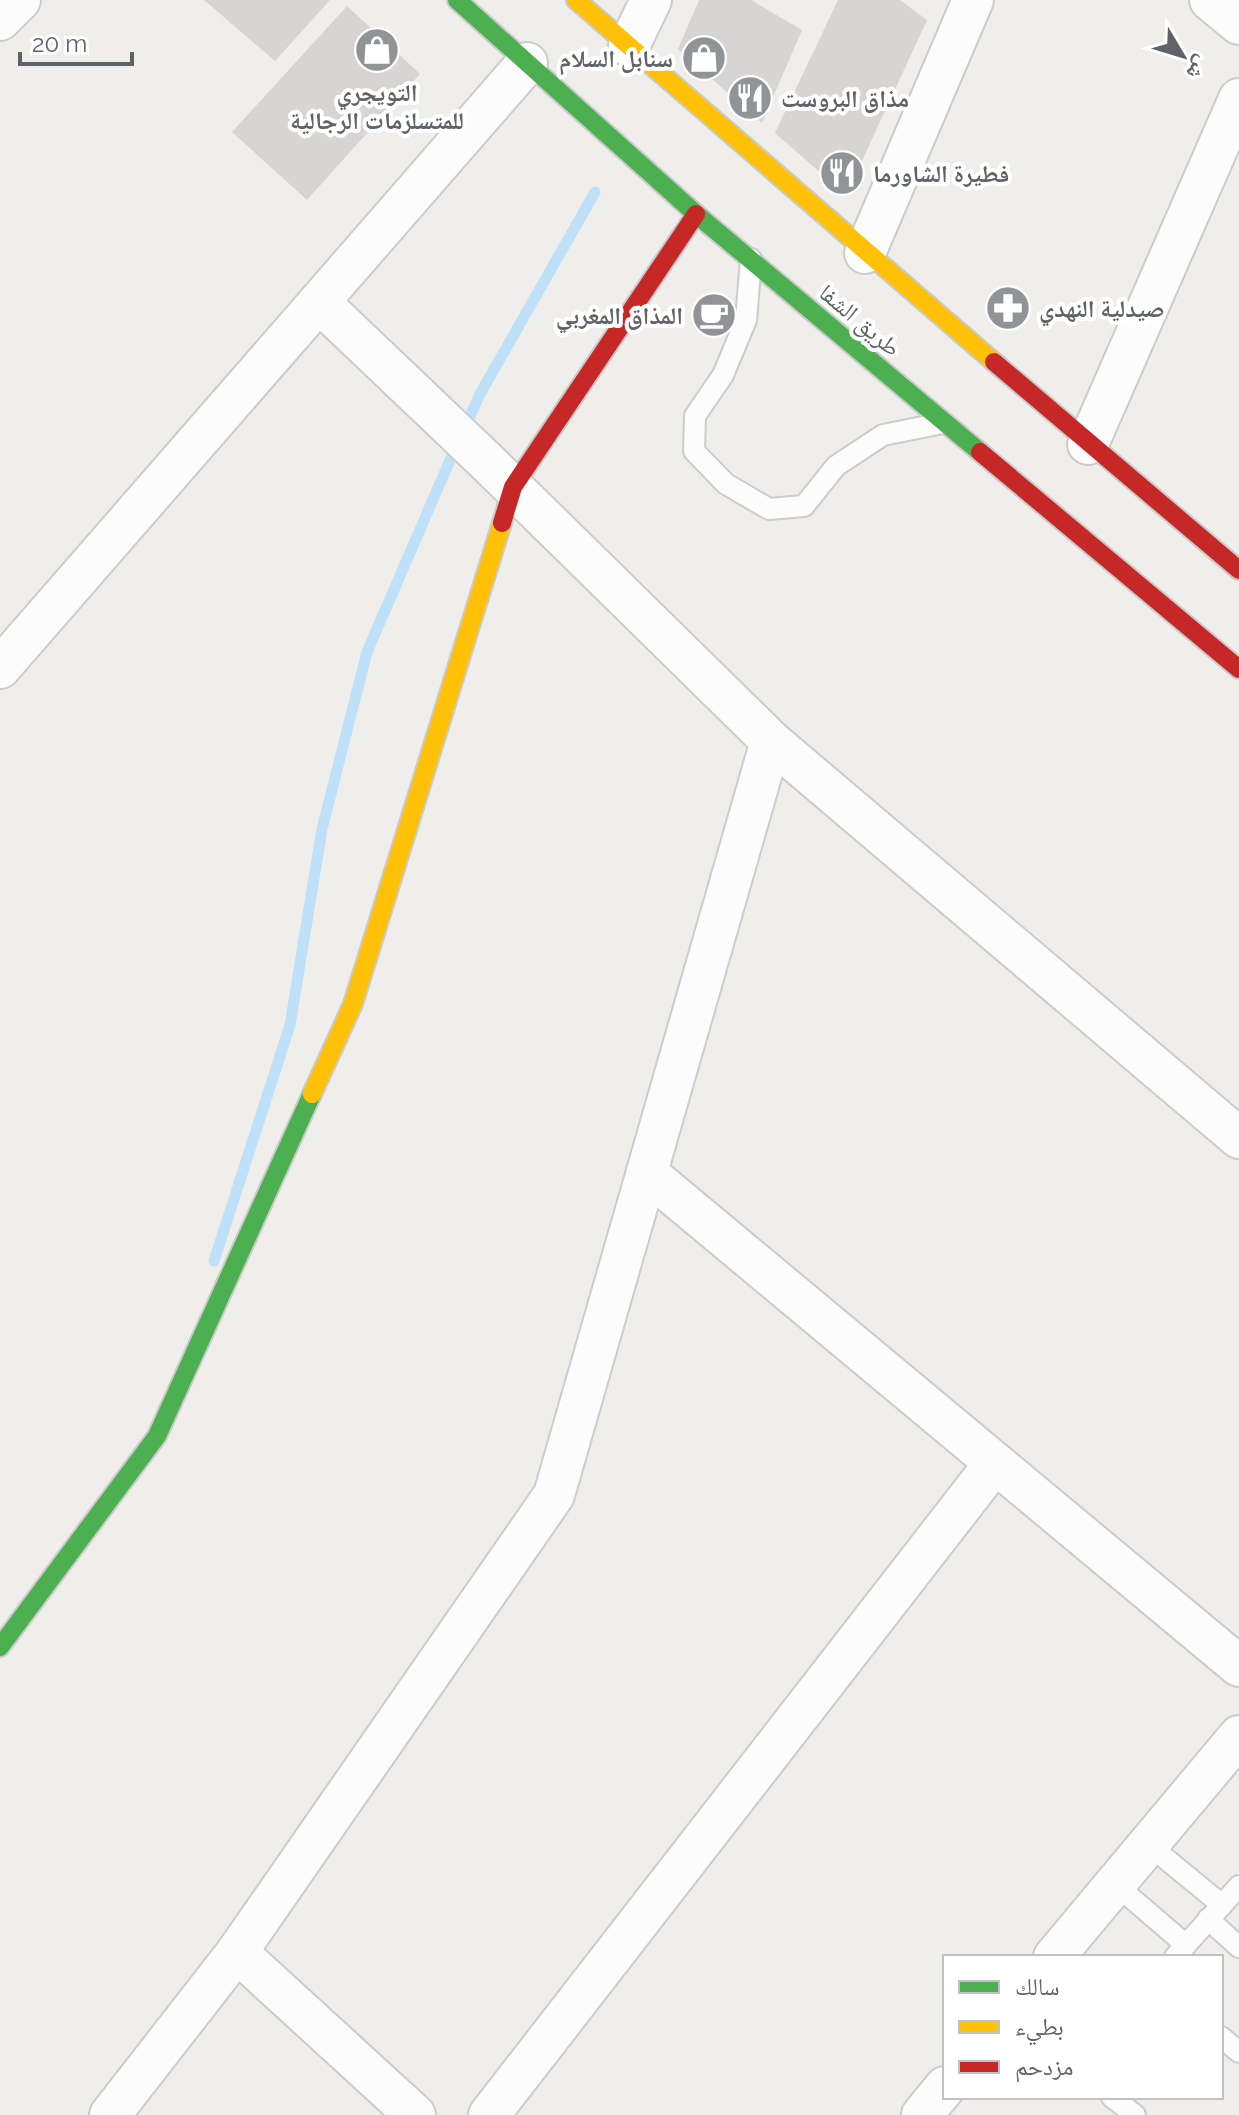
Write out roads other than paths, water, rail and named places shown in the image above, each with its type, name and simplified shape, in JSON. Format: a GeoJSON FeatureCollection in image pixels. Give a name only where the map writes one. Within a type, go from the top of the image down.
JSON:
{"type":"FeatureCollection","features":[{"type":"Feature","properties":{"kind":"main road","name":"طريق الشفا"},"geometry":{"type":"LineString","coordinates":[[457,0],[696,214],[1239,669]]}},
{"type":"Feature","properties":{"kind":"main road"},"geometry":{"type":"LineString","coordinates":[[576,0],[865,253],[1239,570]]}},
{"type":"Feature","properties":{"kind":"main road"},"geometry":{"type":"LineString","coordinates":[[0,1647],[157,1436],[353,1004],[499,474],[696,214]]}},
{"type":"Feature","properties":{"kind":"street"},"geometry":{"type":"LineString","coordinates":[[0,20],[20,0]]}},
{"type":"Feature","properties":{"kind":"street"},"geometry":{"type":"LineString","coordinates":[[629,46],[651,0]]}},
{"type":"Feature","properties":{"kind":"street"},"geometry":{"type":"LineString","coordinates":[[865,253],[973,0]]}},
{"type":"Feature","properties":{"kind":"street"},"geometry":{"type":"LineString","coordinates":[[1210,0],[1239,24]]}},
{"type":"Feature","properties":{"kind":"street"},"geometry":{"type":"LineString","coordinates":[[0,668],[527,63]]}},
{"type":"Feature","properties":{"kind":"street"},"geometry":{"type":"LineString","coordinates":[[1088,444],[1239,99]]}},
{"type":"Feature","properties":{"kind":"street"},"geometry":{"type":"LineString","coordinates":[[319,302],[771,741],[1239,1138]]}},
{"type":"Feature","properties":{"kind":"street"},"geometry":{"type":"LineString","coordinates":[[110,2115],[237,1952],[554,1495],[771,741]]}},
{"type":"Feature","properties":{"kind":"street"},"geometry":{"type":"LineString","coordinates":[[647,1173],[1239,1666]]}},
{"type":"Feature","properties":{"kind":"street"},"geometry":{"type":"LineString","coordinates":[[489,2115],[995,1463]]}},
{"type":"Feature","properties":{"kind":"street"},"geometry":{"type":"LineString","coordinates":[[1056,1955],[1239,1736]]}},
{"type":"Feature","properties":{"kind":"street"},"geometry":{"type":"LineString","coordinates":[[237,1952],[415,2115]]}},
{"type":"Feature","properties":{"kind":"street"},"geometry":{"type":"LineString","coordinates":[[922,2115],[943,2089]]}},
{"type":"Feature","properties":{"kind":"lane"},"geometry":{"type":"LineString","coordinates":[[751,259],[746,320],[723,375],[695,416],[694,451],[726,484],[769,509],[804,506],[836,466],[883,435],[946,422]]}},
{"type":"Feature","properties":{"kind":"lane"},"geometry":{"type":"LineString","coordinates":[[1149,1845],[1215,1912],[1239,1947]]}},
{"type":"Feature","properties":{"kind":"lane"},"geometry":{"type":"LineString","coordinates":[[1115,1884],[1181,1951],[1239,1886]]}},
{"type":"Feature","properties":{"kind":"lane"},"geometry":{"type":"LineString","coordinates":[[1223,2039],[1239,2052]]}},
{"type":"Feature","properties":{"kind":"lane"},"geometry":{"type":"LineString","coordinates":[[1115,2099],[1135,2115]]}},
{"type":"Feature","properties":{"kind":"waterway"},"geometry":{"type":"LineString","coordinates":[[464,429],[480,394],[595,192]]}},
{"type":"Feature","properties":{"kind":"waterway"},"geometry":{"type":"LineString","coordinates":[[214,1261],[290,1025],[322,829],[367,652],[457,444]]}},
{"type":"Feature","properties":{"kind":"place","name":"التويجري للمتسلزمات الرجالية"},"geometry":{"type":"Point","coordinates":[377,50]}},
{"type":"Feature","properties":{"kind":"place","name":"سنابل السلام"},"geometry":{"type":"Point","coordinates":[704,58]}},
{"type":"Feature","properties":{"kind":"place","name":"مذاق البروست"},"geometry":{"type":"Point","coordinates":[750,98]}},
{"type":"Feature","properties":{"kind":"place","name":"فطيرة الشاورما"},"geometry":{"type":"Point","coordinates":[842,173]}},
{"type":"Feature","properties":{"kind":"place","name":"صيدلية النهدي"},"geometry":{"type":"Point","coordinates":[1008,308]}},
{"type":"Feature","properties":{"kind":"place","name":"المذاق المغربي"},"geometry":{"type":"Point","coordinates":[714,315]}}]}
